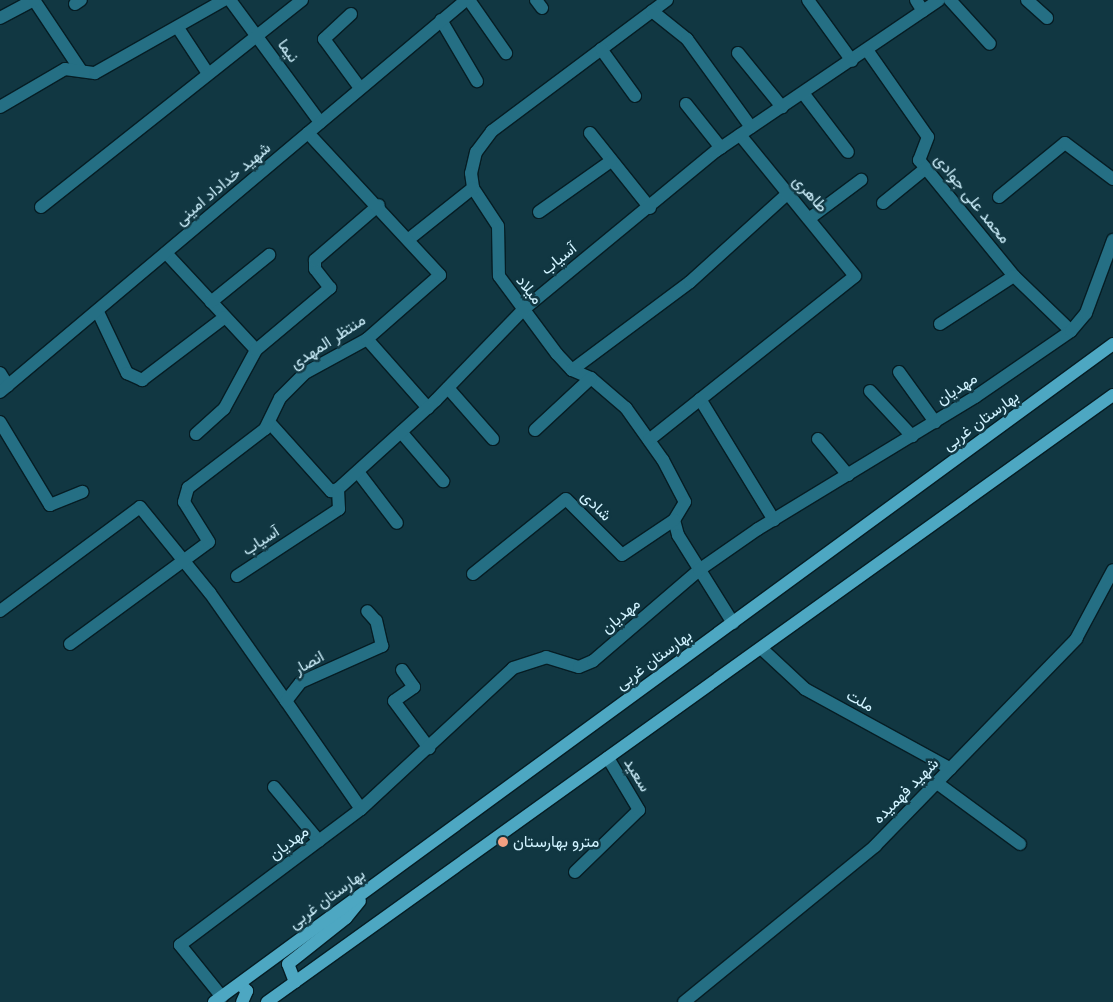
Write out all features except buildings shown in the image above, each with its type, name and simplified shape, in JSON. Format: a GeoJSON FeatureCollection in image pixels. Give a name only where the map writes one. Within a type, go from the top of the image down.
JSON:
{"type":"FeatureCollection","features":[{"type":"Feature","properties":{"kind":"main road","name":"بهارستان غربی"},"geometry":{"type":"LineString","coordinates":[[218,999],[1113,344]]}},
{"type":"Feature","properties":{"kind":"main road"},"geometry":{"type":"LineString","coordinates":[[267,1002],[762,649],[1113,395]]}},
{"type":"Feature","properties":{"kind":"main road"},"geometry":{"type":"LineString","coordinates":[[295,982],[288,964],[346,918],[373,886]]}},
{"type":"Feature","properties":{"kind":"main road"},"geometry":{"type":"LineString","coordinates":[[240,984],[247,991],[242,1002]]}},
{"type":"Feature","properties":{"kind":"street"},"geometry":{"type":"LineString","coordinates":[[0,18],[34,0],[80,69]]}},
{"type":"Feature","properties":{"kind":"street"},"geometry":{"type":"LineString","coordinates":[[0,107],[65,69],[80,69],[95,73],[178,28],[224,0]]}},
{"type":"Feature","properties":{"kind":"street","name":"نیما"},"geometry":{"type":"LineString","coordinates":[[230,0],[320,122]]}},
{"type":"Feature","properties":{"kind":"street"},"geometry":{"type":"LineString","coordinates":[[42,207],[206,72],[255,33],[302,0]]}},
{"type":"Feature","properties":{"kind":"street"},"geometry":{"type":"LineString","coordinates":[[468,0],[506,53]]}},
{"type":"Feature","properties":{"kind":"street","name":"شهید خداداد امینی"},"geometry":{"type":"LineString","coordinates":[[4,389],[98,312],[441,20],[468,0]]}},
{"type":"Feature","properties":{"kind":"street"},"geometry":{"type":"LineString","coordinates":[[410,238],[473,188],[476,152],[492,131],[667,0]]}},
{"type":"Feature","properties":{"kind":"street"},"geometry":{"type":"LineString","coordinates":[[808,0],[852,60]]}},
{"type":"Feature","properties":{"kind":"street"},"geometry":{"type":"LineString","coordinates":[[916,0],[923,11]]}},
{"type":"Feature","properties":{"kind":"street","name":"آسیاب"},"geometry":{"type":"LineString","coordinates":[[238,576],[339,509],[338,489],[428,408],[524,308],[650,208],[721,148],[939,0]]}},
{"type":"Feature","properties":{"kind":"street"},"geometry":{"type":"LineString","coordinates":[[950,0],[990,44]]}},
{"type":"Feature","properties":{"kind":"street"},"geometry":{"type":"LineString","coordinates":[[1027,0],[1047,18]]}},
{"type":"Feature","properties":{"kind":"street"},"geometry":{"type":"LineString","coordinates":[[652,11],[687,39],[751,127]]}},
{"type":"Feature","properties":{"kind":"street"},"geometry":{"type":"LineString","coordinates":[[351,14],[324,39],[360,88]]}},
{"type":"Feature","properties":{"kind":"street"},"geometry":{"type":"LineString","coordinates":[[441,20],[477,81]]}},
{"type":"Feature","properties":{"kind":"street"},"geometry":{"type":"LineString","coordinates":[[178,28],[206,72]]}},
{"type":"Feature","properties":{"kind":"street"},"geometry":{"type":"LineString","coordinates":[[601,49],[635,96]]}},
{"type":"Feature","properties":{"kind":"street","name":"محمد علی جوادی"},"geometry":{"type":"LineString","coordinates":[[867,50],[928,137],[919,160],[1014,276],[1070,331]]}},
{"type":"Feature","properties":{"kind":"street"},"geometry":{"type":"LineString","coordinates":[[738,52],[782,107]]}},
{"type":"Feature","properties":{"kind":"street"},"geometry":{"type":"LineString","coordinates":[[803,92],[848,152]]}},
{"type":"Feature","properties":{"kind":"street"},"geometry":{"type":"LineString","coordinates":[[686,104],[721,148]]}},
{"type":"Feature","properties":{"kind":"street","name":"منتظر المهدی"},"geometry":{"type":"LineString","coordinates":[[185,561],[209,542],[184,502],[188,488],[269,422],[280,398],[305,373],[366,339],[440,275],[410,238],[308,133]]}},
{"type":"Feature","properties":{"kind":"street"},"geometry":{"type":"LineString","coordinates":[[590,133],[650,208]]}},
{"type":"Feature","properties":{"kind":"street","name":"طاهری"},"geometry":{"type":"LineString","coordinates":[[700,399],[855,276],[810,218],[740,134]]}},
{"type":"Feature","properties":{"kind":"street"},"geometry":{"type":"LineString","coordinates":[[1000,197],[1065,143],[1113,179]]}},
{"type":"Feature","properties":{"kind":"street"},"geometry":{"type":"LineString","coordinates":[[539,212],[611,161]]}},
{"type":"Feature","properties":{"kind":"street"},"geometry":{"type":"LineString","coordinates":[[883,203],[926,168]]}},
{"type":"Feature","properties":{"kind":"street"},"geometry":{"type":"LineString","coordinates":[[810,218],[861,180]]}},
{"type":"Feature","properties":{"kind":"street","name":"میلاد"},"geometry":{"type":"LineString","coordinates":[[473,188],[498,226],[499,276],[572,370],[591,378],[626,408],[649,440],[684,502],[674,520]]}},
{"type":"Feature","properties":{"kind":"street"},"geometry":{"type":"LineString","coordinates":[[572,370],[683,287],[788,193]]}},
{"type":"Feature","properties":{"kind":"street"},"geometry":{"type":"LineString","coordinates":[[196,434],[224,409],[256,350],[330,288],[315,269],[315,260],[379,205]]}},
{"type":"Feature","properties":{"kind":"street","name":"مهدیان"},"geometry":{"type":"LineString","coordinates":[[218,999],[180,945],[361,809],[429,748],[513,668],[546,657],[579,667],[593,660],[699,570],[774,520],[936,422],[1070,331],[1086,313],[1113,240]]}},
{"type":"Feature","properties":{"kind":"street"},"geometry":{"type":"LineString","coordinates":[[166,253],[256,350]]}},
{"type":"Feature","properties":{"kind":"street"},"geometry":{"type":"LineString","coordinates":[[211,302],[269,255]]}},
{"type":"Feature","properties":{"kind":"street"},"geometry":{"type":"LineString","coordinates":[[940,324],[1014,276]]}},
{"type":"Feature","properties":{"kind":"street"},"geometry":{"type":"LineString","coordinates":[[98,312],[127,373],[142,380],[225,316]]}},
{"type":"Feature","properties":{"kind":"street"},"geometry":{"type":"LineString","coordinates":[[366,339],[428,408]]}},
{"type":"Feature","properties":{"kind":"street"},"geometry":{"type":"LineString","coordinates":[[899,372],[936,422]]}},
{"type":"Feature","properties":{"kind":"street"},"geometry":{"type":"LineString","coordinates":[[0,373],[4,389]]}},
{"type":"Feature","properties":{"kind":"street"},"geometry":{"type":"LineString","coordinates":[[535,430],[591,378]]}},
{"type":"Feature","properties":{"kind":"street"},"geometry":{"type":"LineString","coordinates":[[448,388],[493,439]]}},
{"type":"Feature","properties":{"kind":"street"},"geometry":{"type":"LineString","coordinates":[[870,391],[912,436]]}},
{"type":"Feature","properties":{"kind":"street"},"geometry":{"type":"LineString","coordinates":[[649,440],[700,399],[774,520]]}},
{"type":"Feature","properties":{"kind":"street"},"geometry":{"type":"LineString","coordinates":[[0,422],[50,505],[83,492]]}},
{"type":"Feature","properties":{"kind":"street"},"geometry":{"type":"LineString","coordinates":[[269,422],[331,490],[338,489]]}},
{"type":"Feature","properties":{"kind":"street"},"geometry":{"type":"LineString","coordinates":[[401,432],[442,481]]}},
{"type":"Feature","properties":{"kind":"street"},"geometry":{"type":"LineString","coordinates":[[818,439],[848,475]]}},
{"type":"Feature","properties":{"kind":"street"},"geometry":{"type":"LineString","coordinates":[[358,472],[397,523]]}},
{"type":"Feature","properties":{"kind":"street","name":"شادی"},"geometry":{"type":"LineString","coordinates":[[473,574],[566,499],[622,555],[674,520]]}},
{"type":"Feature","properties":{"kind":"street"},"geometry":{"type":"LineString","coordinates":[[0,611],[140,507],[185,561],[361,809]]}},
{"type":"Feature","properties":{"kind":"street"},"geometry":{"type":"LineString","coordinates":[[674,520],[699,570],[733,623]]}},
{"type":"Feature","properties":{"kind":"street"},"geometry":{"type":"LineString","coordinates":[[70,644],[185,561]]}},
{"type":"Feature","properties":{"kind":"street","name":"شهید فهمیده"},"geometry":{"type":"LineString","coordinates":[[684,1002],[875,846],[1076,639],[1113,570]]}},
{"type":"Feature","properties":{"kind":"street","name":"انصار"},"geometry":{"type":"LineString","coordinates":[[286,701],[301,682],[382,646],[376,621],[367,611]]}},
{"type":"Feature","properties":{"kind":"street","name":"ملت"},"geometry":{"type":"LineString","coordinates":[[762,649],[805,689],[950,769]]}},
{"type":"Feature","properties":{"kind":"street"},"geometry":{"type":"LineString","coordinates":[[402,670],[414,687],[394,701],[429,748]]}},
{"type":"Feature","properties":{"kind":"street","name":"سعید"},"geometry":{"type":"LineString","coordinates":[[575,872],[639,810],[608,758]]}},
{"type":"Feature","properties":{"kind":"street"},"geometry":{"type":"LineString","coordinates":[[937,783],[1020,844]]}},
{"type":"Feature","properties":{"kind":"street"},"geometry":{"type":"LineString","coordinates":[[274,787],[318,841]]}},
{"type":"Feature","properties":{"kind":"place","name":"مترو بهارستان"},"geometry":{"type":"Point","coordinates":[503,842]}}]}
